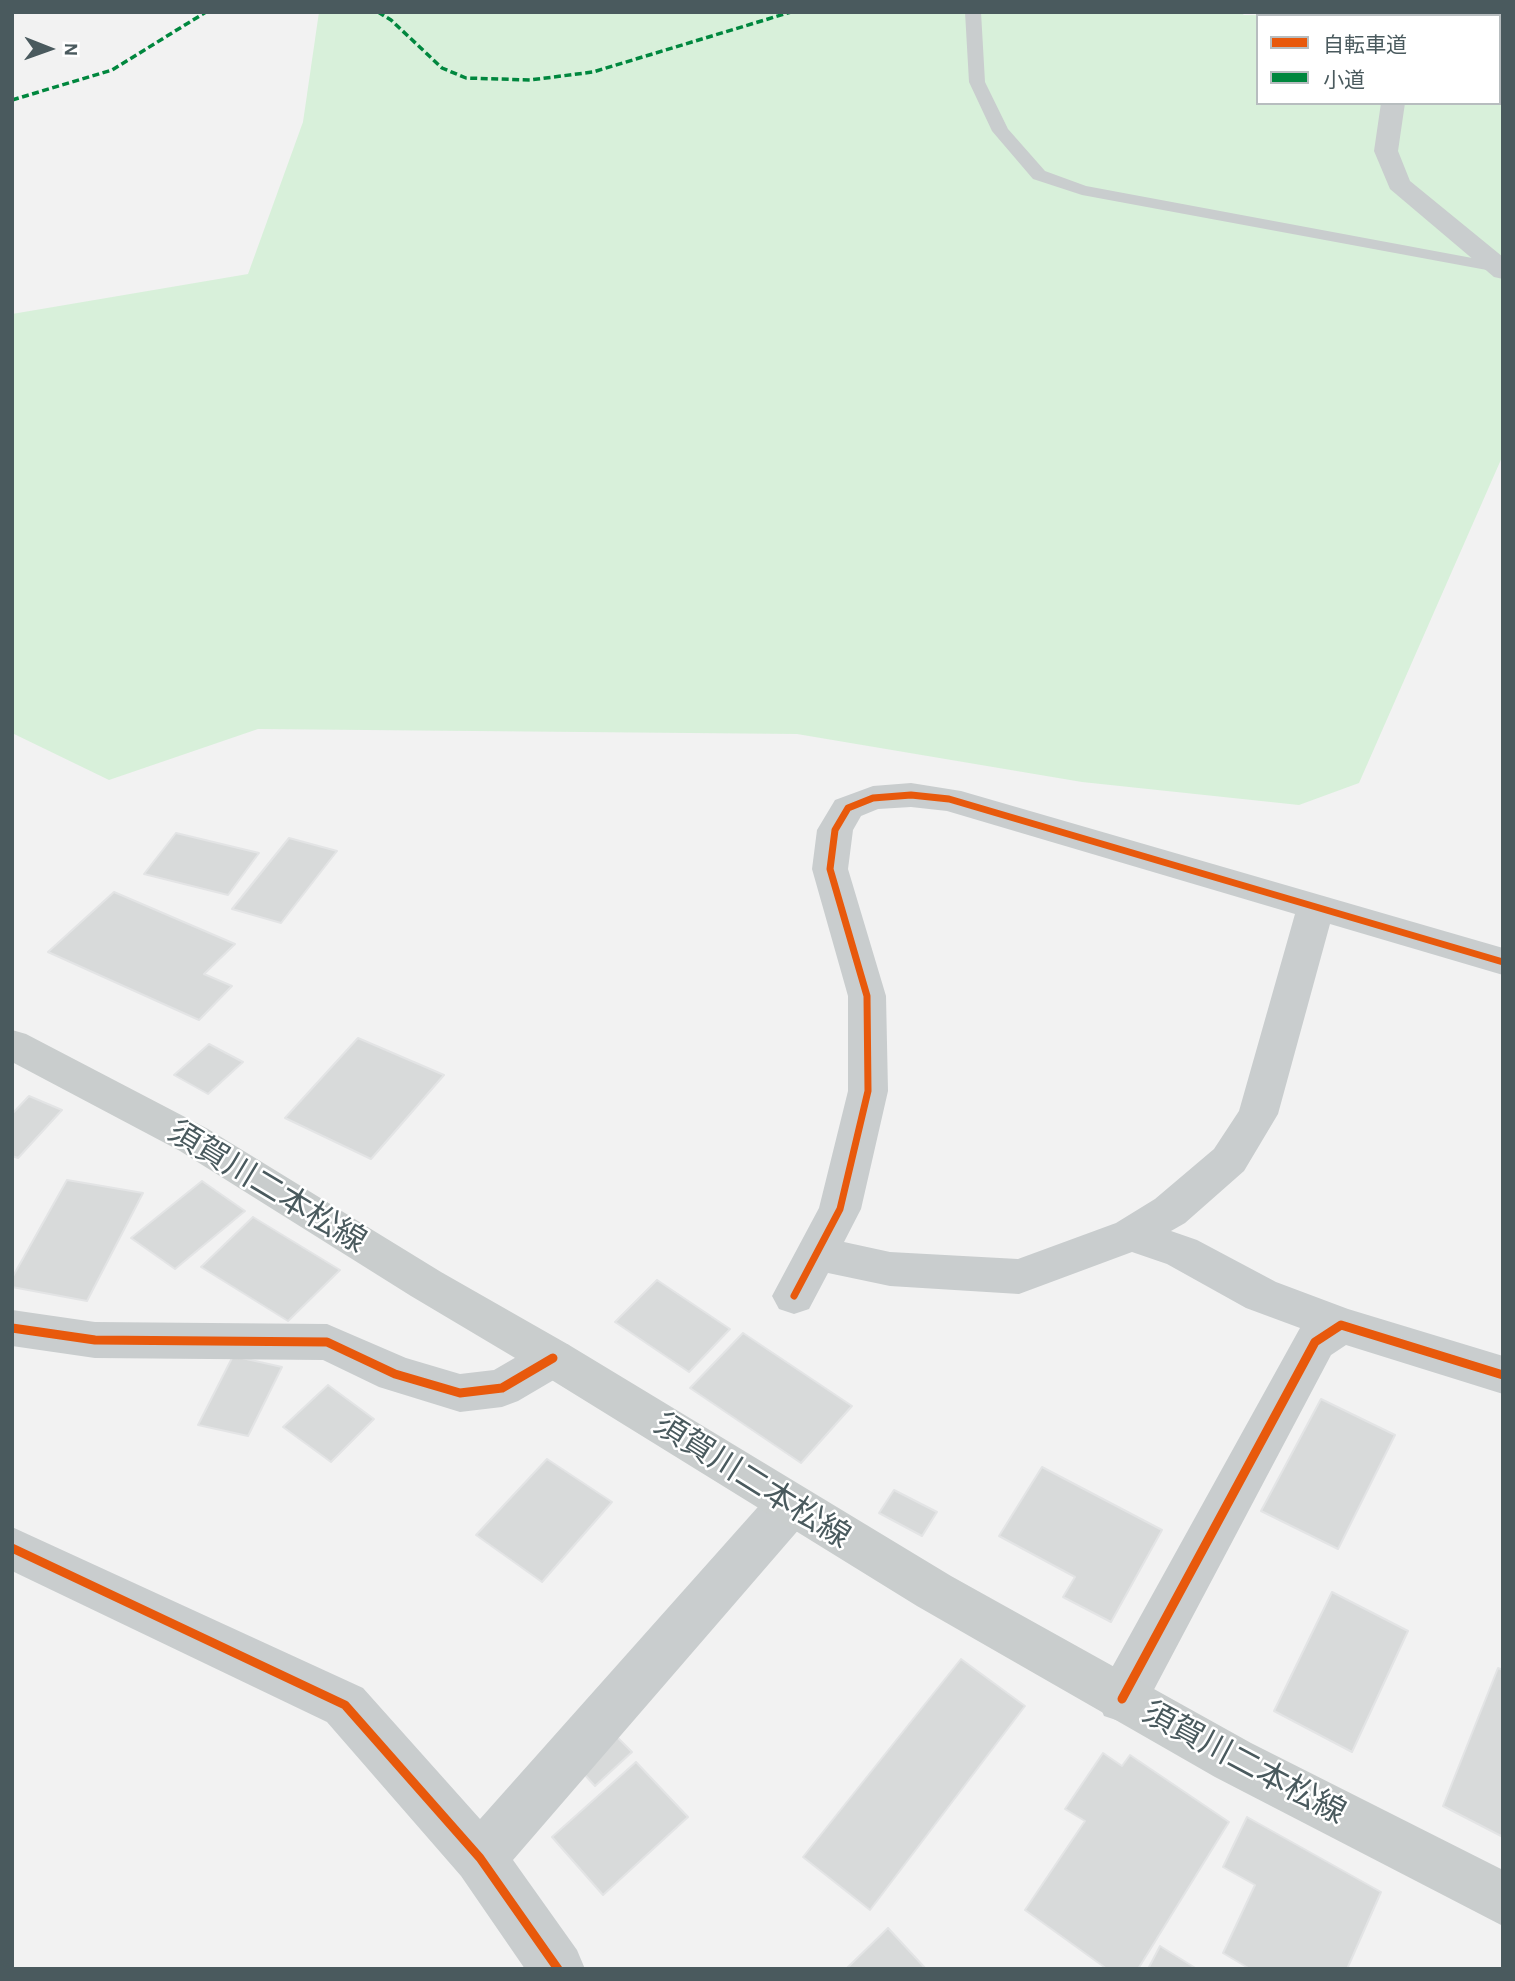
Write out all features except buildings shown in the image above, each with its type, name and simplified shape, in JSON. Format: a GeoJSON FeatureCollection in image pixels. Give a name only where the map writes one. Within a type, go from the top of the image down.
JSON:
{"type":"FeatureCollection","features":[{"type":"Feature","properties":{"kind":"main road","name":"須賀川二本松線"},"geometry":{"type":"LineString","coordinates":[[12,1044],[194,1140],[425,1284],[553,1358],[790,1505],[1122,1699],[1233,1760],[1503,1899]]}},
{"type":"Feature","properties":{"kind":"street"},"geometry":{"type":"LineString","coordinates":[[1394,105],[1387,151],[1399,184],[1501,270]]}},
{"type":"Feature","properties":{"kind":"street"},"geometry":{"type":"LineString","coordinates":[[794,1296],[840,1209],[869,1091],[867,996],[830,869],[835,830],[848,808],[873,798],[911,795],[949,799],[1503,962]]}},
{"type":"Feature","properties":{"kind":"street"},"geometry":{"type":"LineString","coordinates":[[816,1253],[890,1269],[1019,1277],[1131,1235],[1170,1211],[1229,1160],[1258,1114],[1316,907]]}},
{"type":"Feature","properties":{"kind":"street"},"geometry":{"type":"LineString","coordinates":[[1131,1235],[1182,1252],[1261,1294],[1341,1325],[1503,1375]]}},
{"type":"Feature","properties":{"kind":"street"},"geometry":{"type":"LineString","coordinates":[[1122,1699],[1315,1342],[1341,1325]]}},
{"type":"Feature","properties":{"kind":"street"},"geometry":{"type":"LineString","coordinates":[[12,1328],[95,1340],[327,1342],[395,1374],[460,1393],[502,1388],[553,1358]]}},
{"type":"Feature","properties":{"kind":"street"},"geometry":{"type":"LineString","coordinates":[[480,1858],[790,1505]]}},
{"type":"Feature","properties":{"kind":"street"},"geometry":{"type":"LineString","coordinates":[[12,1548],[345,1705],[480,1858],[558,1969]]}},
{"type":"Feature","properties":{"kind":"lane"},"geometry":{"type":"LineString","coordinates":[[973,12],[977,82],[1000,131],[1039,175],[1082,190],[1501,270]]}},
{"type":"Feature","properties":{"kind":"green space"},"geometry":{"type":"Polygon","coordinates":[[[319,12],[1240,12],[1244,15],[1256,15],[1256,105],[1501,105],[1501,14],[1330,14],[1503,12],[1503,455],[1359,783],[1299,805],[1082,782],[797,734],[258,729],[109,780],[12,733],[12,314],[248,274],[303,122],[319,12]]]}},
{"type":"Feature","properties":{"kind":"marked path"},"geometry":{"type":"LineString","coordinates":[[12,100],[112,70],[206,12]]}},
{"type":"Feature","properties":{"kind":"marked path"},"geometry":{"type":"LineString","coordinates":[[378,12],[391,20],[442,68],[466,78],[530,80],[593,72],[791,12]]}},
{"type":"Feature","properties":{"kind":"cycle path"},"geometry":{"type":"LineString","coordinates":[[794,1296],[840,1209],[868,1091],[867,996],[830,869],[835,830],[848,808],[873,798],[911,795],[949,799],[1503,962]]}},
{"type":"Feature","properties":{"kind":"cycle path"},"geometry":{"type":"LineString","coordinates":[[1122,1699],[1315,1342],[1341,1325],[1503,1375]]}},
{"type":"Feature","properties":{"kind":"cycle path"},"geometry":{"type":"LineString","coordinates":[[12,1328],[95,1340],[327,1342],[395,1374],[460,1393],[502,1388],[553,1358]]}},
{"type":"Feature","properties":{"kind":"cycle path"},"geometry":{"type":"LineString","coordinates":[[12,1548],[345,1705],[480,1858],[558,1969]]}}]}
